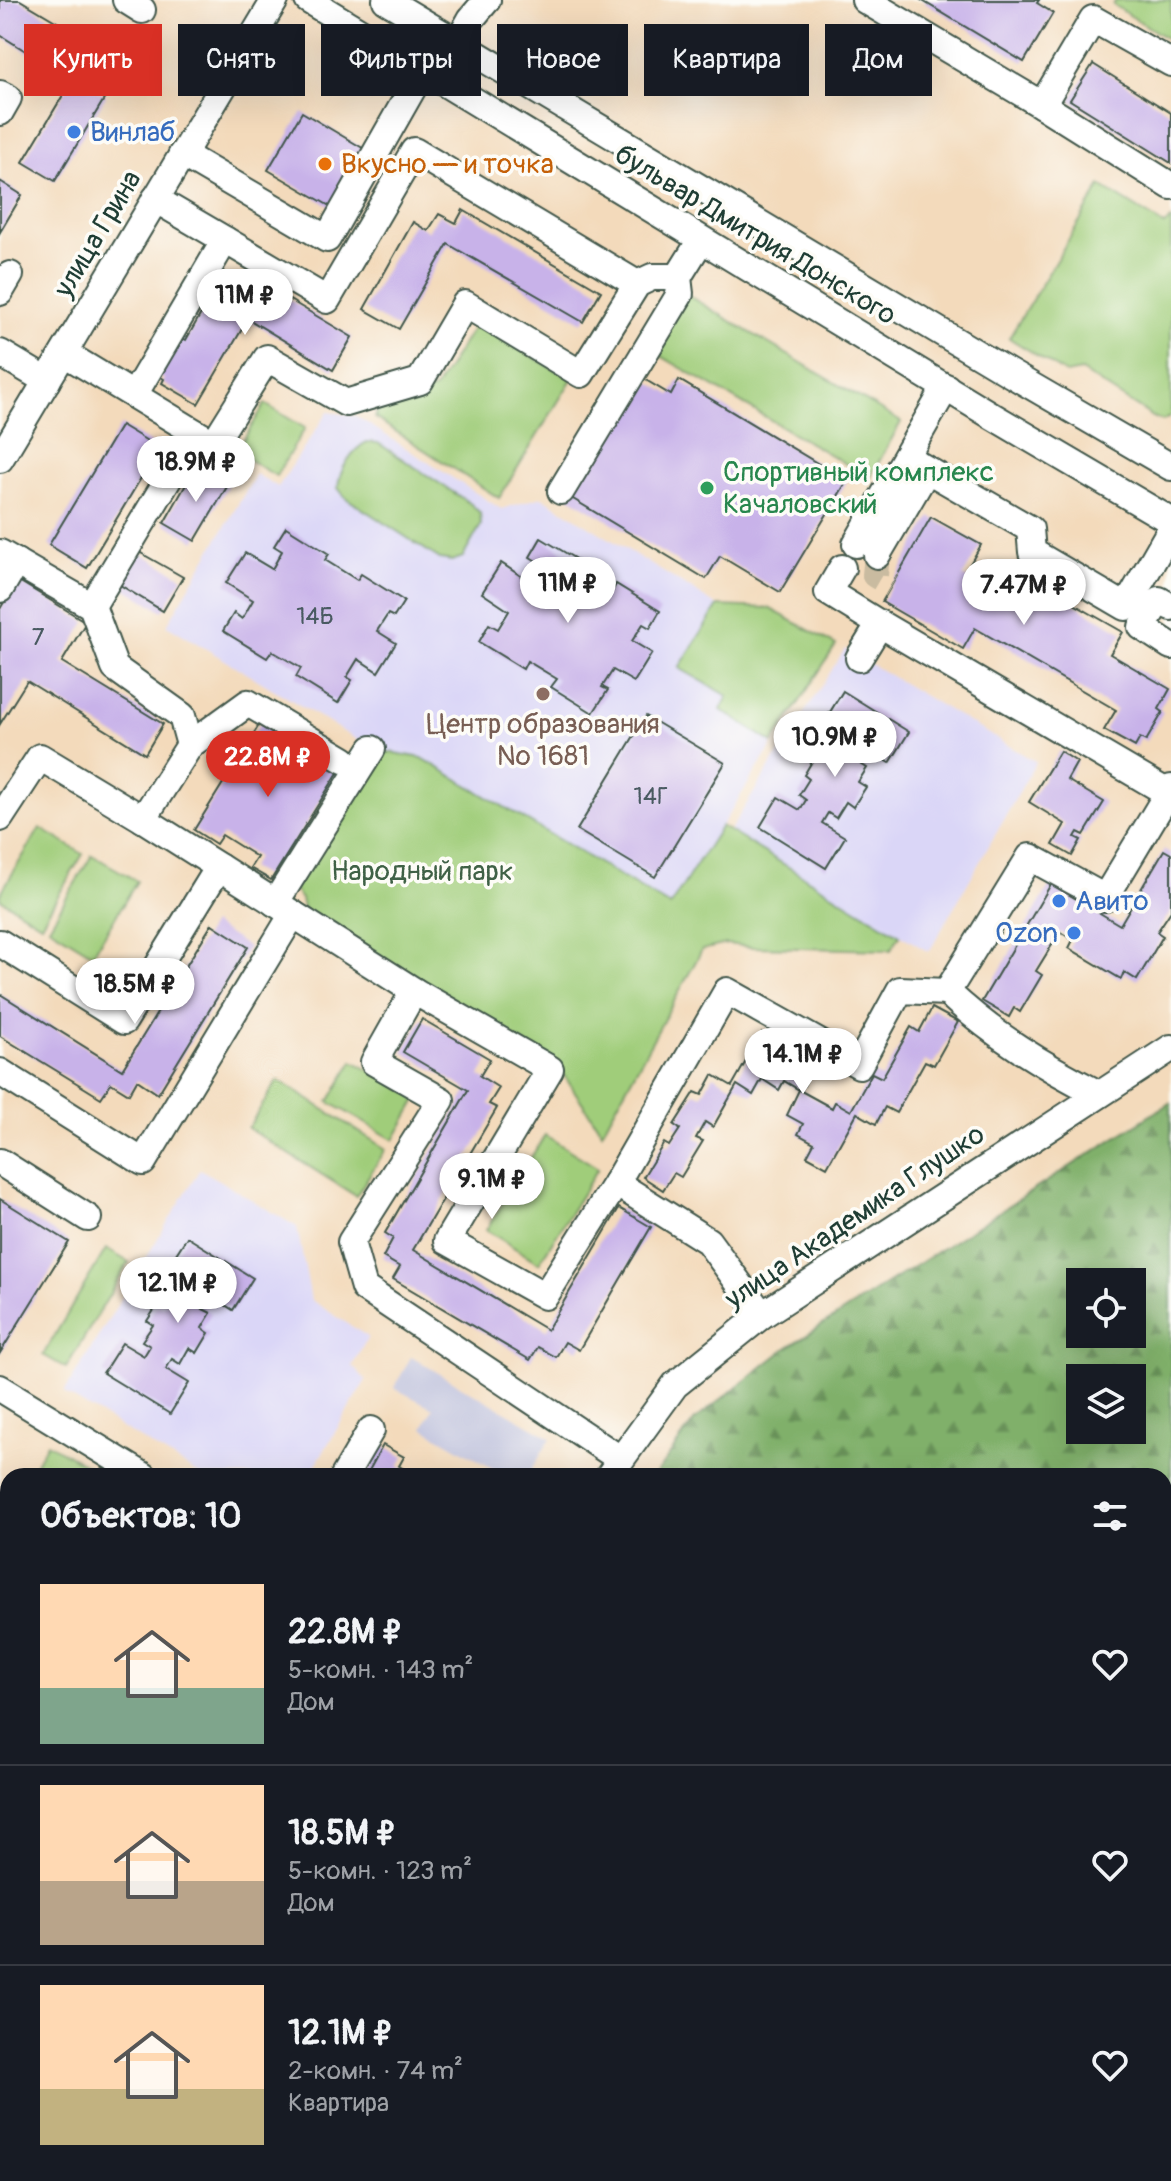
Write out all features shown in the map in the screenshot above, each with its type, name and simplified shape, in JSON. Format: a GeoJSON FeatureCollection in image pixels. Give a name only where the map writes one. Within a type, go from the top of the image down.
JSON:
{"type":"FeatureCollection","features":[{"type":"Feature","properties":{"kind":"street","name":"улица Грина"},"geometry":{"type":"LineString","coordinates":[[0,459],[275,0]]}},
{"type":"Feature","properties":{"kind":"street","name":"бульвар Дмитрия Донского"},"geometry":{"type":"LineString","coordinates":[[308,0],[347,24]]}},
{"type":"Feature","properties":{"kind":"street","name":"бульвар Дмитрия Донского"},"geometry":{"type":"LineString","coordinates":[[386,0],[425,24]]}},
{"type":"Feature","properties":{"kind":"street"},"geometry":{"type":"LineString","coordinates":[[468,24],[487,0]]}},
{"type":"Feature","properties":{"kind":"street"},"geometry":{"type":"LineString","coordinates":[[865,0],[1171,186]]}},
{"type":"Feature","properties":{"kind":"street"},"geometry":{"type":"LineString","coordinates":[[1042,105],[1096,9],[1171,63]]}},
{"type":"Feature","properties":{"kind":"street","name":"бульвар Дмитрия Донского"},"geometry":{"type":"LineString","coordinates":[[481,58],[1169,461]]}},
{"type":"Feature","properties":{"kind":"street"},"geometry":{"type":"LineString","coordinates":[[0,94],[8,98],[0,112]]}},
{"type":"Feature","properties":{"kind":"street"},"geometry":{"type":"LineString","coordinates":[[182,154],[327,239],[408,96]]}},
{"type":"Feature","properties":{"kind":"street","name":"бульвар Дмитрия Донского"},"geometry":{"type":"LineString","coordinates":[[466,96],[1171,521]]}},
{"type":"Feature","properties":{"kind":"street"},"geometry":{"type":"LineString","coordinates":[[155,199],[327,300],[414,151],[637,284]]}},
{"type":"Feature","properties":{"kind":"street"},"geometry":{"type":"LineString","coordinates":[[134,395],[225,240]]}},
{"type":"Feature","properties":{"kind":"street"},"geometry":{"type":"LineString","coordinates":[[561,491],[680,294],[678,277],[701,240]]}},
{"type":"Feature","properties":{"kind":"street"},"geometry":{"type":"LineString","coordinates":[[64,353],[214,443],[267,358],[346,403],[420,381],[465,304],[581,374],[637,284],[652,277],[678,277]]}},
{"type":"Feature","properties":{"kind":"street"},"geometry":{"type":"LineString","coordinates":[[0,353],[47,381]]}},
{"type":"Feature","properties":{"kind":"street"},"geometry":{"type":"LineString","coordinates":[[866,550],[917,464],[946,387]]}},
{"type":"Feature","properties":{"kind":"street"},"geometry":{"type":"LineString","coordinates":[[92,606],[196,433]]}},
{"type":"Feature","properties":{"kind":"street"},"geometry":{"type":"LineString","coordinates":[[917,464],[1030,529],[1032,552],[1126,607],[1171,529]]}},
{"type":"Feature","properties":{"kind":"street"},"geometry":{"type":"LineString","coordinates":[[0,589],[8,558],[92,606],[115,668],[182,716],[190,745]]}},
{"type":"Feature","properties":{"kind":"street"},"geometry":{"type":"LineString","coordinates":[[842,568],[828,592],[1169,790],[1105,898],[1030,857],[947,992]]}},
{"type":"Feature","properties":{"kind":"street"},"geometry":{"type":"LineString","coordinates":[[1171,607],[1159,600],[1142,627],[1171,646]]}},
{"type":"Feature","properties":{"kind":"street"},"geometry":{"type":"LineString","coordinates":[[859,658],[880,624]]}},
{"type":"Feature","properties":{"kind":"street"},"geometry":{"type":"LineString","coordinates":[[143,819],[190,745],[248,703],[344,760]]}},
{"type":"Feature","properties":{"kind":"street"},"geometry":{"type":"LineString","coordinates":[[0,1072],[143,1162],[268,972],[284,909],[372,749]]}},
{"type":"Feature","properties":{"kind":"street"},"geometry":{"type":"LineString","coordinates":[[0,818],[40,757],[414,991],[550,1069],[447,1241],[545,1296],[616,1183],[727,991],[859,1065],[900,990],[947,992],[981,1024],[1057,1073],[1099,1094]]}},
{"type":"Feature","properties":{"kind":"street"},"geometry":{"type":"LineString","coordinates":[[0,943],[124,1021],[219,867]]}},
{"type":"Feature","properties":{"kind":"street"},"geometry":{"type":"LineString","coordinates":[[414,991],[374,1062],[441,1100],[351,1242],[364,1288],[614,1468]]}},
{"type":"Feature","properties":{"kind":"street","name":"улица Академика Глушко"},"geometry":{"type":"LineString","coordinates":[[614,1468],[675,1385],[762,1315],[1171,1048]]}},
{"type":"Feature","properties":{"kind":"street"},"geometry":{"type":"LineString","coordinates":[[0,1162],[88,1218]]}},
{"type":"Feature","properties":{"kind":"street"},"geometry":{"type":"LineString","coordinates":[[616,1183],[708,1241],[762,1315]]}},
{"type":"Feature","properties":{"kind":"street"},"geometry":{"type":"LineString","coordinates":[[0,1388],[114,1468]]}},
{"type":"Feature","properties":{"kind":"street"},"geometry":{"type":"LineString","coordinates":[[349,1468],[371,1430]]}},
{"type":"Feature","properties":{"kind":"shaded area","name":"Центр образования № 1681"},"geometry":{"type":"Polygon","coordinates":[[[328,412],[356,416],[501,509],[542,497],[718,606],[769,608],[836,645],[670,907],[422,758],[372,749],[167,625],[256,474],[278,487],[328,412]]]}},
{"type":"Feature","properties":{"kind":"shaded area"},"geometry":{"type":"Polygon","coordinates":[[[845,649],[1036,762],[929,952],[729,832],[845,649]]]}},
{"type":"Feature","properties":{"kind":"shaded area"},"geometry":{"type":"Polygon","coordinates":[[[200,1169],[297,1227],[311,1300],[368,1337],[352,1366],[366,1380],[314,1468],[189,1468],[64,1393],[200,1169]]]}},
{"type":"Feature","properties":{"kind":"shaded area"},"geometry":{"type":"Polygon","coordinates":[[[411,1357],[551,1438],[533,1468],[492,1468],[423,1428],[433,1408],[394,1388],[411,1357]]]}},
{"type":"Feature","properties":{"kind":"green space"},"geometry":{"type":"Polygon","coordinates":[[[1116,0],[1171,0],[1171,41],[1113,5],[1116,0]]]}},
{"type":"Feature","properties":{"kind":"green space"},"geometry":{"type":"Polygon","coordinates":[[[1101,186],[1164,225],[1171,220],[1171,416],[1163,421],[1081,371],[1066,374],[1009,338],[1101,186]]]}},
{"type":"Feature","properties":{"kind":"green space"},"geometry":{"type":"Polygon","coordinates":[[[687,295],[901,422],[870,478],[654,352],[687,295]]]}},
{"type":"Feature","properties":{"kind":"green space"},"geometry":{"type":"Polygon","coordinates":[[[475,324],[572,379],[499,498],[375,418],[378,408],[435,389],[475,324]]]}},
{"type":"Feature","properties":{"kind":"green space"},"geometry":{"type":"Polygon","coordinates":[[[265,404],[305,428],[276,476],[236,452],[265,404]]]}},
{"type":"Feature","properties":{"kind":"green space"},"geometry":{"type":"Polygon","coordinates":[[[367,442],[378,443],[480,513],[481,525],[463,557],[452,561],[440,559],[346,498],[338,488],[341,475],[351,456],[367,442]]]}},
{"type":"Feature","properties":{"kind":"green space"},"geometry":{"type":"Polygon","coordinates":[[[718,606],[769,608],[836,645],[773,743],[721,710],[728,696],[679,668],[718,606]]]}},
{"type":"Feature","properties":{"kind":"green space","name":"Народный парк"},"geometry":{"type":"Polygon","coordinates":[[[378,750],[422,758],[670,906],[721,826],[900,935],[891,950],[726,944],[702,950],[602,1132],[555,1062],[304,913],[301,899],[293,889],[378,750]]]}},
{"type":"Feature","properties":{"kind":"green space"},"geometry":{"type":"Polygon","coordinates":[[[40,828],[83,854],[41,924],[0,899],[0,894],[40,828]]]}},
{"type":"Feature","properties":{"kind":"green space"},"geometry":{"type":"Polygon","coordinates":[[[92,855],[137,881],[93,954],[49,927],[92,855]]]}},
{"type":"Feature","properties":{"kind":"green space"},"geometry":{"type":"Polygon","coordinates":[[[353,1061],[418,1098],[394,1140],[329,1102],[353,1061]]]}},
{"type":"Feature","properties":{"kind":"green space"},"geometry":{"type":"Polygon","coordinates":[[[278,1080],[386,1149],[356,1196],[248,1128],[278,1080]]]}},
{"type":"Feature","properties":{"kind":"green space"},"geometry":{"type":"Polygon","coordinates":[[[1171,1102],[1171,1468],[660,1468],[695,1420],[785,1349],[1171,1102]]]}},
{"type":"Feature","properties":{"kind":"green space"},"geometry":{"type":"Polygon","coordinates":[[[545,1135],[598,1168],[539,1263],[486,1230],[545,1135]]]}},
{"type":"Feature","properties":{"kind":"green space"},"geometry":{"type":"Polygon","coordinates":[[[106,1249],[129,1262],[66,1368],[43,1355],[106,1249]]]}},
{"type":"Feature","properties":{"kind":"green space"},"geometry":{"type":"Polygon","coordinates":[[[47,1443],[91,1468],[33,1468],[47,1443]]]}},
{"type":"Feature","properties":{"kind":"building"},"geometry":{"type":"Polygon","coordinates":[[[0,0],[20,0],[60,24],[24,24],[24,50],[0,35],[0,0]]]}},
{"type":"Feature","properties":{"kind":"building"},"geometry":{"type":"Polygon","coordinates":[[[921,0],[1039,0],[1037,3],[1053,13],[1024,62],[921,0]]]}},
{"type":"Feature","properties":{"kind":"building"},"geometry":{"type":"Polygon","coordinates":[[[1093,64],[1171,113],[1171,163],[1070,100],[1093,64]]]}},
{"type":"Feature","properties":{"kind":"building"},"geometry":{"type":"Polygon","coordinates":[[[62,96],[106,96],[55,181],[23,162],[62,96]]]}},
{"type":"Feature","properties":{"kind":"building"},"geometry":{"type":"Polygon","coordinates":[[[302,112],[366,150],[333,208],[268,170],[302,112]]]}},
{"type":"Feature","properties":{"kind":"building"},"geometry":{"type":"Polygon","coordinates":[[[0,181],[22,195],[0,232],[0,181]]]}},
{"type":"Feature","properties":{"kind":"building"},"geometry":{"type":"Polygon","coordinates":[[[463,210],[601,291],[583,322],[448,244],[399,329],[364,309],[413,222],[428,231],[439,214],[456,223],[463,210]]]}},
{"type":"Feature","properties":{"kind":"building"},"geometry":{"type":"Polygon","coordinates":[[[261,283],[352,337],[333,370],[248,319],[198,404],[162,383],[164,379],[156,374],[179,336],[186,340],[202,312],[194,308],[204,291],[226,304],[237,286],[254,296],[261,283]]]}},
{"type":"Feature","properties":{"kind":"building","name":"Спортивный комплекс Качаловский"},"geometry":{"type":"Polygon","coordinates":[[[639,376],[671,395],[679,380],[847,481],[780,592],[720,556],[706,579],[568,496],[639,376]]]}},
{"type":"Feature","properties":{"kind":"building"},"geometry":{"type":"Polygon","coordinates":[[[121,425],[159,448],[87,568],[49,545],[121,425]]]}},
{"type":"Feature","properties":{"kind":"building"},"geometry":{"type":"Polygon","coordinates":[[[196,467],[228,485],[195,541],[164,523],[196,467]]]}},
{"type":"Feature","properties":{"kind":"building"},"geometry":{"type":"Polygon","coordinates":[[[931,517],[981,545],[963,576],[994,593],[1009,567],[1123,632],[1110,654],[1170,689],[1159,709],[1163,712],[1146,741],[1140,738],[1135,747],[1104,730],[1116,710],[975,628],[963,649],[882,602],[931,517]]]}},
{"type":"Feature","properties":{"kind":"building"},"geometry":{"type":"Polygon","coordinates":[[[286,527],[329,554],[325,560],[357,580],[361,574],[404,601],[394,617],[388,614],[377,631],[396,643],[378,672],[358,659],[347,677],[352,680],[338,703],[296,677],[301,668],[272,651],[267,658],[223,631],[234,613],[242,619],[253,600],[226,583],[245,553],[272,569],[282,551],[274,546],[286,527]]]}},
{"type":"Feature","properties":{"kind":"building"},"geometry":{"type":"Polygon","coordinates":[[[541,538],[584,564],[580,571],[613,590],[616,584],[660,611],[650,628],[643,624],[632,641],[652,653],[634,682],[613,670],[602,687],[608,690],[593,713],[551,687],[557,679],[527,661],[523,669],[479,642],[489,624],[498,629],[509,611],[482,593],[501,563],[527,580],[538,562],[530,557],[541,538]]]}},
{"type":"Feature","properties":{"kind":"building"},"geometry":{"type":"Polygon","coordinates":[[[139,552],[183,577],[163,611],[120,585],[139,552]]]}},
{"type":"Feature","properties":{"kind":"building"},"geometry":{"type":"Polygon","coordinates":[[[17,580],[86,622],[62,662],[163,724],[145,754],[27,681],[0,724],[0,609],[17,580]]]}},
{"type":"Feature","properties":{"kind":"building"},"geometry":{"type":"Polygon","coordinates":[[[843,691],[909,732],[890,763],[867,749],[859,763],[867,768],[858,782],[866,787],[853,807],[846,802],[836,818],[828,813],[822,823],[845,837],[826,868],[760,827],[778,797],[800,810],[806,800],[799,795],[809,779],[804,775],[814,758],[820,761],[828,747],[836,751],[843,739],[822,725],[843,691]]]}},
{"type":"Feature","properties":{"kind":"building","name":"Центр образования № 1681"},"geometry":{"type":"Polygon","coordinates":[[[646,716],[725,763],[655,877],[577,830],[646,716]]]}},
{"type":"Feature","properties":{"kind":"building"},"geometry":{"type":"Polygon","coordinates":[[[261,722],[339,771],[271,880],[250,868],[257,857],[222,835],[216,844],[194,830],[261,722]]]}},
{"type":"Feature","properties":{"kind":"building"},"geometry":{"type":"Polygon","coordinates":[[[1060,751],[1077,762],[1067,780],[1104,802],[1084,835],[1078,832],[1075,837],[1081,840],[1072,856],[1053,845],[1065,824],[1029,802],[1060,751]]]}},
{"type":"Feature","properties":{"kind":"building"},"geometry":{"type":"Polygon","coordinates":[[[1164,850],[1171,854],[1171,911],[1157,932],[1163,936],[1137,980],[1124,972],[1121,979],[1069,948],[1073,940],[1060,932],[1036,971],[1042,975],[1020,1012],[1014,1008],[1009,1017],[982,1001],[1051,884],[1120,925],[1164,850]]]}},
{"type":"Feature","properties":{"kind":"building"},"geometry":{"type":"Polygon","coordinates":[[[212,924],[248,947],[158,1094],[137,1080],[129,1094],[111,1083],[101,1098],[0,1036],[0,994],[122,1070],[212,924]]]}},
{"type":"Feature","properties":{"kind":"building"},"geometry":{"type":"Polygon","coordinates":[[[932,1008],[958,1022],[934,1065],[925,1061],[896,1113],[885,1107],[876,1124],[857,1113],[827,1167],[807,1156],[814,1143],[798,1134],[803,1124],[787,1115],[799,1090],[784,1081],[779,1090],[762,1079],[753,1095],[737,1085],[713,1127],[705,1122],[696,1138],[703,1141],[681,1177],[674,1173],[663,1190],[643,1177],[664,1143],[669,1146],[680,1129],[674,1125],[695,1092],[702,1095],[713,1075],[732,1086],[762,1033],[814,1066],[801,1091],[832,1108],[835,1102],[851,1111],[872,1073],[882,1078],[911,1027],[919,1032],[932,1008]]]}},
{"type":"Feature","properties":{"kind":"building"},"geometry":{"type":"Polygon","coordinates":[[[422,1019],[490,1059],[480,1076],[499,1088],[489,1104],[497,1108],[413,1250],[547,1330],[619,1208],[651,1227],[579,1350],[565,1342],[556,1357],[538,1347],[530,1360],[393,1279],[400,1267],[383,1257],[393,1238],[385,1233],[468,1090],[403,1052],[422,1019]]]}},
{"type":"Feature","properties":{"kind":"building"},"geometry":{"type":"Polygon","coordinates":[[[0,1199],[69,1242],[0,1353],[0,1199]]]}},
{"type":"Feature","properties":{"kind":"building"},"geometry":{"type":"Polygon","coordinates":[[[187,1237],[253,1278],[233,1310],[211,1296],[203,1309],[211,1313],[202,1328],[209,1333],[197,1353],[189,1348],[180,1364],[172,1359],[166,1369],[189,1383],[170,1414],[103,1373],[122,1343],[144,1356],[150,1346],[142,1341],[153,1325],[147,1321],[158,1304],[163,1307],[172,1293],[179,1297],[187,1285],[165,1271],[187,1237]]]}},
{"type":"Feature","properties":{"kind":"building"},"geometry":{"type":"Polygon","coordinates":[[[383,1445],[404,1457],[399,1466],[402,1468],[370,1468],[383,1445]]]}},
{"type":"Feature","properties":{"kind":"tunnel"},"geometry":{"type":"LineString","coordinates":[[877,555],[875,575],[892,585]]}},
{"type":"Feature","properties":{"kind":"place","name":"Винлаб"},"geometry":{"type":"Point","coordinates":[74,132]}},
{"type":"Feature","properties":{"kind":"place","name":"Вкусно — и точка"},"geometry":{"type":"Point","coordinates":[325,164]}},
{"type":"Feature","properties":{"kind":"place","name":"Спортивный комплекс Качаловский"},"geometry":{"type":"Point","coordinates":[707,488]}},
{"type":"Feature","properties":{"kind":"place","name":"Центр образования № 1681"},"geometry":{"type":"Point","coordinates":[543,694]}},
{"type":"Feature","properties":{"kind":"place","name":"Авито"},"geometry":{"type":"Point","coordinates":[1059,901]}},
{"type":"Feature","properties":{"kind":"place","name":"Ozon"},"geometry":{"type":"Point","coordinates":[1074,933]}}]}
